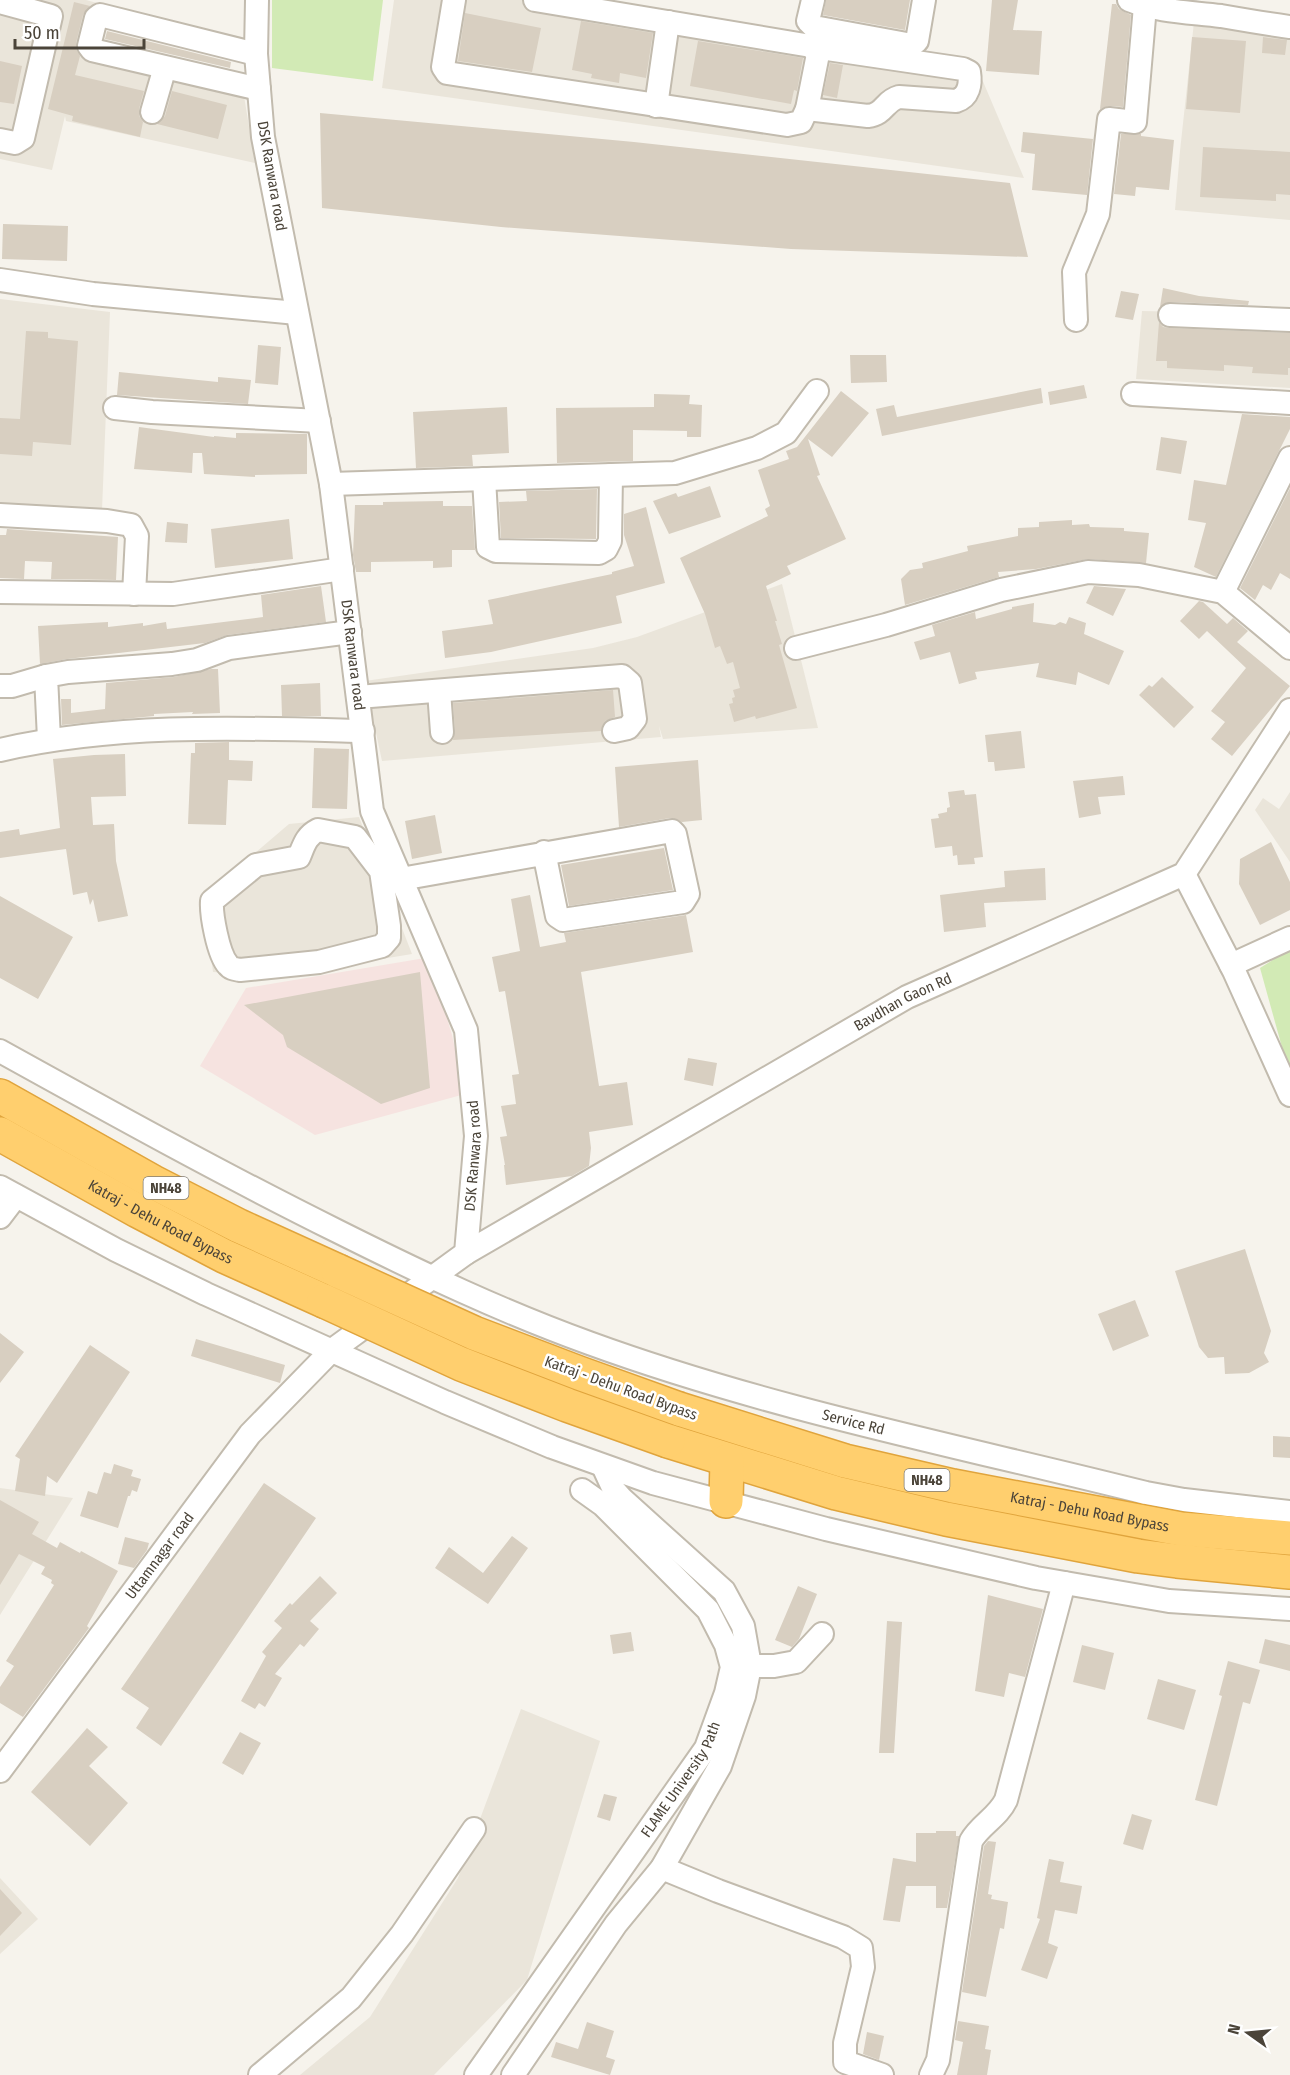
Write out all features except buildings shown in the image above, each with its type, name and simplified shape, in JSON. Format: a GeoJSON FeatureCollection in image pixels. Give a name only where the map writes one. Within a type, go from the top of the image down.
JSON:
{"type":"FeatureCollection","features":[{"type":"Feature","properties":{"kind":"highway","name":"Katraj - Dehu Road Bypass"},"geometry":{"type":"LineString","coordinates":[[0,1096],[153,1182],[239,1226],[474,1333],[679,1409],[845,1461],[953,1486],[1181,1529],[1290,1538]]}},
{"type":"Feature","properties":{"kind":"highway","name":"Katraj - Dehu Road Bypass"},"geometry":{"type":"LineString","coordinates":[[0,1134],[215,1251],[462,1364],[668,1441],[836,1493],[946,1519],[1138,1556],[1177,1562],[1290,1572]]}},
{"type":"Feature","properties":{"kind":"highway"},"geometry":{"type":"LineString","coordinates":[[726,1502],[727,1461]]}},
{"type":"Feature","properties":{"kind":"street","name":"DSK Ranwara road"},"geometry":{"type":"LineString","coordinates":[[257,0],[245,52],[259,93],[263,137],[331,484],[379,852],[401,879],[466,1030],[476,1136],[466,1253]]}},
{"type":"Feature","properties":{"kind":"street"},"geometry":{"type":"LineString","coordinates":[[454,0],[443,67],[447,73],[788,125],[801,122],[807,109],[818,54],[814,47]]}},
{"type":"Feature","properties":{"kind":"street"},"geometry":{"type":"LineString","coordinates":[[535,0],[814,47],[963,69],[969,72],[967,94],[963,99],[956,101],[899,97],[892,99],[882,112],[868,116],[807,109]]}},
{"type":"Feature","properties":{"kind":"street"},"geometry":{"type":"LineString","coordinates":[[813,0],[808,21],[814,27],[912,45],[917,40],[924,0]]}},
{"type":"Feature","properties":{"kind":"street"},"geometry":{"type":"LineString","coordinates":[[0,3],[51,15],[22,138],[15,143],[0,140]]}},
{"type":"Feature","properties":{"kind":"street"},"geometry":{"type":"LineString","coordinates":[[1076,320],[1074,272],[1098,214],[1109,119],[1135,122],[1137,3],[1170,12],[1218,16],[1290,27]]}},
{"type":"Feature","properties":{"kind":"street"},"geometry":{"type":"LineString","coordinates":[[234,83],[245,52],[100,15],[96,18],[89,46],[92,50],[234,83],[259,93]]}},
{"type":"Feature","properties":{"kind":"street"},"geometry":{"type":"LineString","coordinates":[[656,106],[668,22]]}},
{"type":"Feature","properties":{"kind":"street"},"geometry":{"type":"LineString","coordinates":[[87,55],[164,74],[259,93]]}},
{"type":"Feature","properties":{"kind":"street"},"geometry":{"type":"LineString","coordinates":[[152,112],[164,74]]}},
{"type":"Feature","properties":{"kind":"street"},"geometry":{"type":"LineString","coordinates":[[0,280],[93,294],[297,313]]}},
{"type":"Feature","properties":{"kind":"street"},"geometry":{"type":"LineString","coordinates":[[1170,315],[1290,320]]}},
{"type":"Feature","properties":{"kind":"street"},"geometry":{"type":"LineString","coordinates":[[331,484],[675,473],[757,448],[786,433],[817,392]]}},
{"type":"Feature","properties":{"kind":"street"},"geometry":{"type":"LineString","coordinates":[[1132,394],[1290,403]]}},
{"type":"Feature","properties":{"kind":"street"},"geometry":{"type":"LineString","coordinates":[[115,408],[319,421]]}},
{"type":"Feature","properties":{"kind":"street"},"geometry":{"type":"LineString","coordinates":[[1223,592],[1290,458]]}},
{"type":"Feature","properties":{"kind":"street"},"geometry":{"type":"LineString","coordinates":[[484,479],[488,547],[496,551],[599,553],[606,549],[610,541],[611,475]]}},
{"type":"Feature","properties":{"kind":"street"},"geometry":{"type":"LineString","coordinates":[[0,515],[106,521],[131,525],[137,536],[134,594]]}},
{"type":"Feature","properties":{"kind":"street"},"geometry":{"type":"LineString","coordinates":[[0,592],[173,594],[342,569]]}},
{"type":"Feature","properties":{"kind":"street"},"geometry":{"type":"LineString","coordinates":[[796,648],[886,625],[1001,590],[1088,572],[1139,575],[1223,592],[1290,648]]}},
{"type":"Feature","properties":{"kind":"street"},"geometry":{"type":"LineString","coordinates":[[0,686],[12,686],[68,672],[172,664],[196,660],[228,648],[350,632]]}},
{"type":"Feature","properties":{"kind":"street"},"geometry":{"type":"LineString","coordinates":[[46,676],[49,740]]}},
{"type":"Feature","properties":{"kind":"street"},"geometry":{"type":"LineString","coordinates":[[358,697],[622,676],[630,684],[635,719],[628,728],[614,732]]}},
{"type":"Feature","properties":{"kind":"street"},"geometry":{"type":"LineString","coordinates":[[439,691],[442,732]]}},
{"type":"Feature","properties":{"kind":"street"},"geometry":{"type":"LineString","coordinates":[[1290,710],[1184,874],[1231,965],[1290,1095]]}},
{"type":"Feature","properties":{"kind":"street"},"geometry":{"type":"LineString","coordinates":[[0,750],[49,740],[163,729],[246,728],[363,731]]}},
{"type":"Feature","properties":{"kind":"street"},"geometry":{"type":"LineString","coordinates":[[318,830],[355,837],[379,852],[389,926],[389,938],[382,946],[319,962],[240,970],[233,969],[226,963],[212,910],[213,901],[256,865],[299,857],[306,839],[318,830]]}},
{"type":"Feature","properties":{"kind":"street"},"geometry":{"type":"LineString","coordinates":[[401,879],[544,852],[672,831],[675,834],[688,894],[683,902],[563,920],[556,916],[544,852]]}},
{"type":"Feature","properties":{"kind":"street","name":"Bavdhan Gaon Rd"},"geometry":{"type":"LineString","coordinates":[[466,1253],[907,997],[1184,874]]}},
{"type":"Feature","properties":{"kind":"street"},"geometry":{"type":"LineString","coordinates":[[1231,965],[1290,938]]}},
{"type":"Feature","properties":{"kind":"street","name":"Service Rd"},"geometry":{"type":"LineString","coordinates":[[0,1051],[172,1147],[431,1279],[590,1344],[855,1424],[1146,1493],[1184,1500],[1290,1512]]}},
{"type":"Feature","properties":{"kind":"street"},"geometry":{"type":"LineString","coordinates":[[0,1217],[8,1191],[116,1250],[331,1351],[445,1402],[576,1456],[653,1483],[826,1529],[1064,1583],[1169,1601],[1290,1609]]}},
{"type":"Feature","properties":{"kind":"street"},"geometry":{"type":"LineString","coordinates":[[431,1279],[466,1253]]}},
{"type":"Feature","properties":{"kind":"street","name":"Uttamnagar road"},"geometry":{"type":"LineString","coordinates":[[0,1771],[249,1434],[331,1351],[431,1279]]}},
{"type":"Feature","properties":{"kind":"street"},"geometry":{"type":"LineString","coordinates":[[576,1456],[582,1490],[614,1490]]}},
{"type":"Feature","properties":{"kind":"street"},"geometry":{"type":"LineString","coordinates":[[513,2075],[616,1924],[662,1868],[720,1766],[744,1696],[750,1666],[742,1626],[724,1592],[637,1514],[614,1490],[603,1466]]}},
{"type":"Feature","properties":{"kind":"street","name":"FLAME University Path"},"geometry":{"type":"LineString","coordinates":[[476,2075],[706,1748],[726,1693],[732,1667],[726,1645],[708,1611],[603,1506],[582,1490]]}},
{"type":"Feature","properties":{"kind":"street"},"geometry":{"type":"LineString","coordinates":[[931,2075],[938,2060],[970,1841],[976,1831],[1002,1809],[1006,1800],[1064,1583]]}},
{"type":"Feature","properties":{"kind":"street"},"geometry":{"type":"LineString","coordinates":[[750,1666],[774,1666],[796,1662],[822,1634]]}},
{"type":"Feature","properties":{"kind":"street"},"geometry":{"type":"LineString","coordinates":[[260,2075],[351,1998],[402,1934],[474,1829]]}},
{"type":"Feature","properties":{"kind":"street"},"geometry":{"type":"LineString","coordinates":[[662,1868],[718,1892],[843,1937],[861,1948],[863,1967],[845,2043],[845,2062],[882,2075]]}},
{"type":"Feature","properties":{"kind":"shaded area"},"geometry":{"type":"Polygon","coordinates":[[[0,0],[86,0],[97,3],[83,59],[244,96],[255,163],[66,121],[65,116],[52,170],[0,159],[0,0]]]}},
{"type":"Feature","properties":{"kind":"shaded area"},"geometry":{"type":"Polygon","coordinates":[[[394,0],[615,0],[613,9],[976,65],[1024,178],[382,88],[394,0]]]}},
{"type":"Feature","properties":{"kind":"shaded area"},"geometry":{"type":"Polygon","coordinates":[[[1194,22],[1290,35],[1290,220],[1175,210],[1194,22]]]}},
{"type":"Feature","properties":{"kind":"shaded area"},"geometry":{"type":"Polygon","coordinates":[[[0,299],[110,312],[102,510],[0,506],[0,299]]]}},
{"type":"Feature","properties":{"kind":"shaded area"},"geometry":{"type":"Polygon","coordinates":[[[1142,311],[1290,314],[1290,388],[1136,379],[1142,311]]]}},
{"type":"Feature","properties":{"kind":"shaded area"},"geometry":{"type":"Polygon","coordinates":[[[782,584],[818,728],[663,739],[659,726],[661,737],[382,761],[365,681],[593,648],[637,637],[782,584]]]}},
{"type":"Feature","properties":{"kind":"shaded area"},"geometry":{"type":"Polygon","coordinates":[[[1290,792],[1290,862],[1255,810],[1263,798],[1279,809],[1290,792]]]}},
{"type":"Feature","properties":{"kind":"shaded area"},"geometry":{"type":"Polygon","coordinates":[[[359,817],[412,954],[273,977],[213,972],[203,891],[255,853],[289,824],[359,817]]]}},
{"type":"Feature","properties":{"kind":"shaded area"},"geometry":{"type":"Polygon","coordinates":[[[425,958],[433,972],[452,1035],[465,1094],[315,1135],[200,1066],[246,988],[425,958]]]}},
{"type":"Feature","properties":{"kind":"shaded area"},"geometry":{"type":"Polygon","coordinates":[[[0,1488],[73,1498],[0,1615],[0,1488]]]}},
{"type":"Feature","properties":{"kind":"shaded area"},"geometry":{"type":"Polygon","coordinates":[[[521,1709],[600,1741],[527,1980],[434,2075],[300,2075],[370,2017],[458,1878],[521,1709]]]}},
{"type":"Feature","properties":{"kind":"shaded area"},"geometry":{"type":"Polygon","coordinates":[[[0,1878],[38,1919],[0,1954],[0,1878]]]}},
{"type":"Feature","properties":{"kind":"green space"},"geometry":{"type":"Polygon","coordinates":[[[272,0],[383,0],[373,81],[272,68],[272,0]]]}},
{"type":"Feature","properties":{"kind":"green space"},"geometry":{"type":"Polygon","coordinates":[[[1290,949],[1290,1076],[1260,968],[1290,949]]]}}]}
